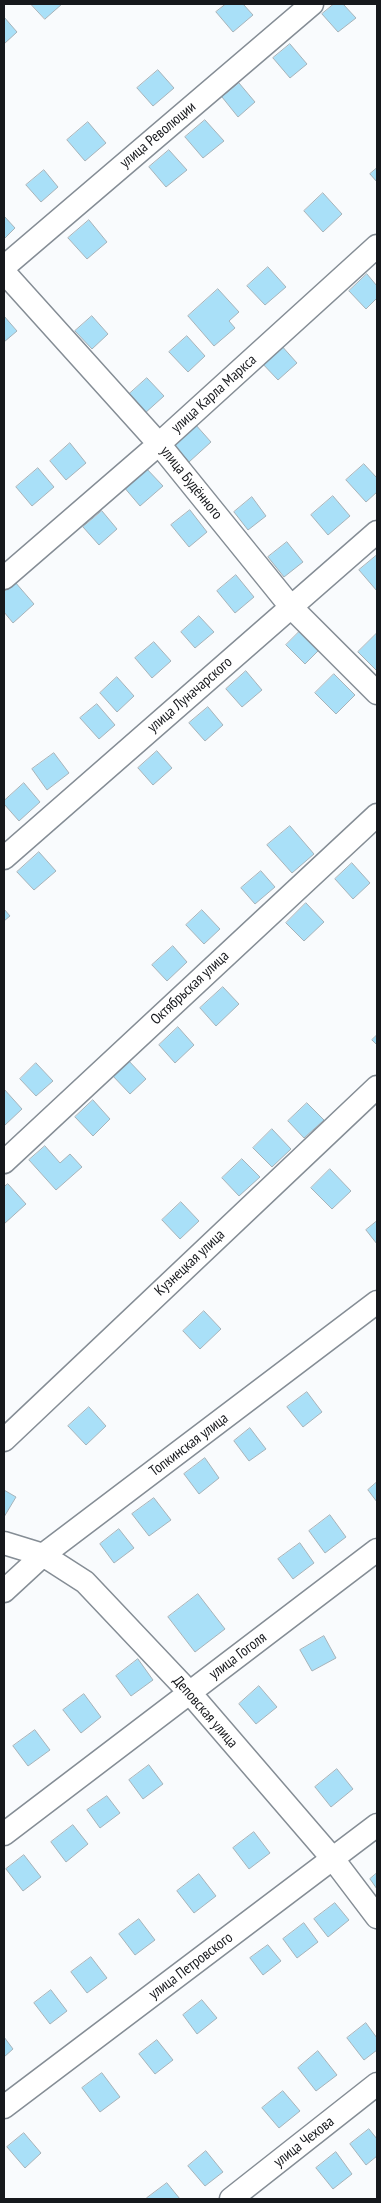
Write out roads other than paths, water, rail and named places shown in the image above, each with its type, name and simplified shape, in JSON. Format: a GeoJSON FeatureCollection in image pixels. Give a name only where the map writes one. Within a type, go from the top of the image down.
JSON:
{"type":"FeatureCollection","features":[{"type":"Feature","properties":{"kind":"street","name":"улица Революции"},"geometry":{"type":"LineString","coordinates":[[4,267],[312,4]]}},
{"type":"Feature","properties":{"kind":"street","name":"улица Карла Маркса"},"geometry":{"type":"LineString","coordinates":[[4,578],[159,444],[377,246]]}},
{"type":"Feature","properties":{"kind":"street","name":"улица Будённого"},"geometry":{"type":"LineString","coordinates":[[4,272],[159,444],[291,607],[377,693]]}},
{"type":"Feature","properties":{"kind":"street","name":"улица Луначарского"},"geometry":{"type":"LineString","coordinates":[[4,858],[377,532]]}},
{"type":"Feature","properties":{"kind":"street","name":"Октябрьская улица"},"geometry":{"type":"LineString","coordinates":[[4,1162],[377,815]]}},
{"type":"Feature","properties":{"kind":"street","name":"Кузнецкая улица"},"geometry":{"type":"LineString","coordinates":[[4,1440],[377,1087]]}},
{"type":"Feature","properties":{"kind":"street","name":"Топкинская улица"},"geometry":{"type":"LineString","coordinates":[[4,1591],[43,1554],[377,1302]]}},
{"type":"Feature","properties":{"kind":"street","name":"Деповская улица"},"geometry":{"type":"LineString","coordinates":[[4,1543],[43,1554],[85,1582],[190,1693],[333,1859],[377,1917]]}},
{"type":"Feature","properties":{"kind":"street","name":"улица Гоголя"},"geometry":{"type":"LineString","coordinates":[[4,1834],[377,1550]]}},
{"type":"Feature","properties":{"kind":"street","name":"улица Петровского"},"geometry":{"type":"LineString","coordinates":[[4,2107],[377,1824]]}},
{"type":"Feature","properties":{"kind":"street","name":"улица Чехова"},"geometry":{"type":"LineString","coordinates":[[231,2199],[377,2084]]}}]}
